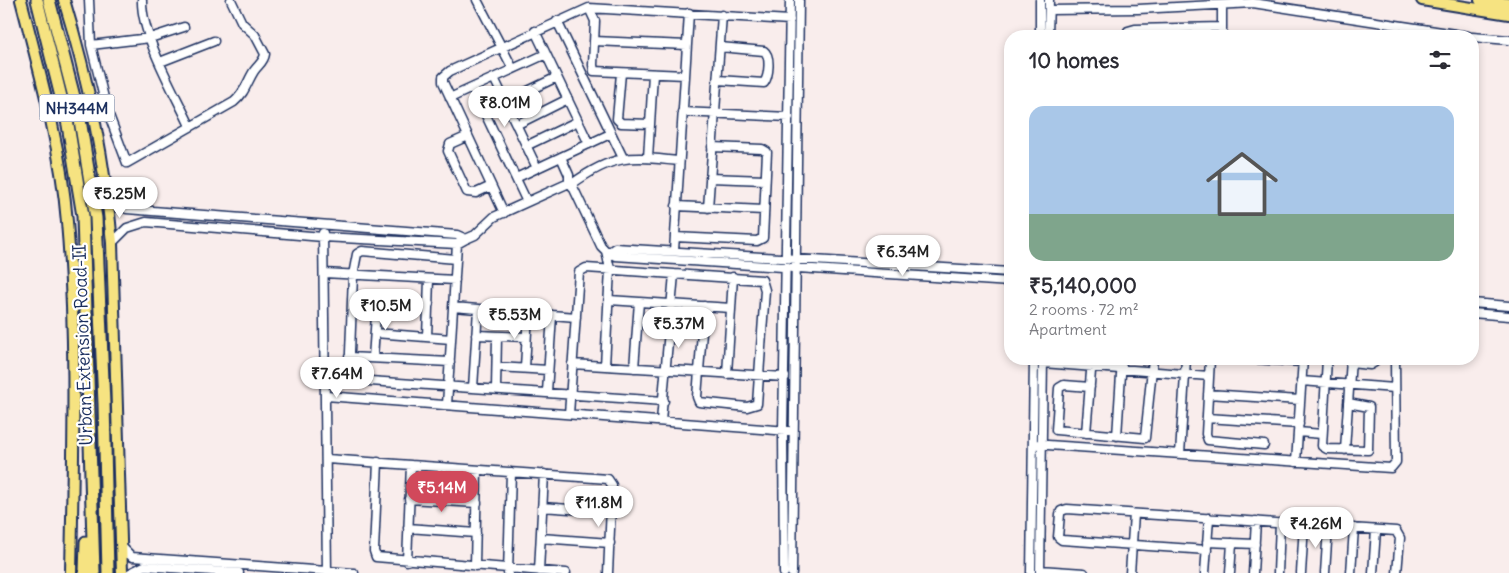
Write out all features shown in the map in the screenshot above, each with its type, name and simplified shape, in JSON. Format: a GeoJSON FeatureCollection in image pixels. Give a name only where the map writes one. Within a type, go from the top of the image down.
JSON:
{"type":"FeatureCollection","features":[{"type":"Feature","properties":{"kind":"highway","name":"Urban Extension Road-II"},"geometry":{"type":"LineString","coordinates":[[37,0],[68,125],[82,216],[94,573]]}},
{"type":"Feature","properties":{"kind":"highway","name":"Urban Extension Road-II"},"geometry":{"type":"LineString","coordinates":[[50,0],[80,120],[96,218],[104,404],[108,573]]}},
{"type":"Feature","properties":{"kind":"highway"},"geometry":{"type":"LineString","coordinates":[[85,573],[86,536],[92,521]]}},
{"type":"Feature","properties":{"kind":"main road"},"geometry":{"type":"LineString","coordinates":[[22,0],[52,126],[67,221],[74,399],[71,571]]}},
{"type":"Feature","properties":{"kind":"main road"},"geometry":{"type":"LineString","coordinates":[[64,0],[82,65],[108,197],[112,243],[122,573]]}},
{"type":"Feature","properties":{"kind":"main road"},"geometry":{"type":"LineString","coordinates":[[1422,0],[1467,5],[1509,14]]}},
{"type":"Feature","properties":{"kind":"main road"},"geometry":{"type":"LineString","coordinates":[[1480,0],[1509,4]]}},
{"type":"Feature","properties":{"kind":"street"},"geometry":{"type":"LineString","coordinates":[[89,0],[91,45],[107,110],[127,163],[238,99],[265,58],[264,51],[257,38],[244,26],[231,0]]}},
{"type":"Feature","properties":{"kind":"street"},"geometry":{"type":"LineString","coordinates":[[142,0],[142,14],[150,38],[190,126]]}},
{"type":"Feature","properties":{"kind":"street"},"geometry":{"type":"LineString","coordinates":[[477,0],[503,46],[513,69]]}},
{"type":"Feature","properties":{"kind":"street"},"geometry":{"type":"LineString","coordinates":[[784,573],[783,430],[786,377],[790,0]]}},
{"type":"Feature","properties":{"kind":"street"},"geometry":{"type":"LineString","coordinates":[[792,573],[792,431],[799,0]]}},
{"type":"Feature","properties":{"kind":"street"},"geometry":{"type":"LineString","coordinates":[[1040,0],[1040,30]]}},
{"type":"Feature","properties":{"kind":"street"},"geometry":{"type":"LineString","coordinates":[[1048,30],[1049,0]]}},
{"type":"Feature","properties":{"kind":"street"},"geometry":{"type":"LineString","coordinates":[[1049,10],[1138,9],[1253,3],[1398,30]]}},
{"type":"Feature","properties":{"kind":"street"},"geometry":{"type":"LineString","coordinates":[[1202,30],[1222,27],[1222,5]]}},
{"type":"Feature","properties":{"kind":"street"},"geometry":{"type":"LineString","coordinates":[[504,213],[442,79],[447,72],[589,8],[790,20]]}},
{"type":"Feature","properties":{"kind":"street"},"geometry":{"type":"LineString","coordinates":[[589,8],[595,21],[594,71],[685,75]]}},
{"type":"Feature","properties":{"kind":"street"},"geometry":{"type":"LineString","coordinates":[[674,251],[689,13]]}},
{"type":"Feature","properties":{"kind":"street"},"geometry":{"type":"LineString","coordinates":[[708,208],[722,15]]}},
{"type":"Feature","properties":{"kind":"street"},"geometry":{"type":"LineString","coordinates":[[557,21],[623,158]]}},
{"type":"Feature","properties":{"kind":"street"},"geometry":{"type":"LineString","coordinates":[[91,45],[150,38],[184,27]]}},
{"type":"Feature","properties":{"kind":"street"},"geometry":{"type":"LineString","coordinates":[[535,31],[589,144]]}},
{"type":"Feature","properties":{"kind":"street"},"geometry":{"type":"LineString","coordinates":[[1479,38],[1509,40]]}},
{"type":"Feature","properties":{"kind":"street"},"geometry":{"type":"LineString","coordinates":[[594,41],[687,45]]}},
{"type":"Feature","properties":{"kind":"street"},"geometry":{"type":"LineString","coordinates":[[160,62],[214,42]]}},
{"type":"Feature","properties":{"kind":"street"},"geometry":{"type":"LineString","coordinates":[[718,80],[764,83],[768,58],[764,51],[720,48]]}},
{"type":"Feature","properties":{"kind":"street"},"geometry":{"type":"LineString","coordinates":[[450,98],[546,54]]}},
{"type":"Feature","properties":{"kind":"street"},"geometry":{"type":"LineString","coordinates":[[621,73],[618,121],[650,124]]}},
{"type":"Feature","properties":{"kind":"street"},"geometry":{"type":"LineString","coordinates":[[648,158],[653,74]]}},
{"type":"Feature","properties":{"kind":"street"},"geometry":{"type":"LineString","coordinates":[[505,102],[557,77]]}},
{"type":"Feature","properties":{"kind":"street"},"geometry":{"type":"LineString","coordinates":[[494,78],[537,168]]}},
{"type":"Feature","properties":{"kind":"street"},"geometry":{"type":"LineString","coordinates":[[473,88],[527,202]]}},
{"type":"Feature","properties":{"kind":"street"},"geometry":{"type":"LineString","coordinates":[[516,125],[568,99]]}},
{"type":"Feature","properties":{"kind":"street"},"geometry":{"type":"LineString","coordinates":[[682,112],[789,117]]}},
{"type":"Feature","properties":{"kind":"street"},"geometry":{"type":"LineString","coordinates":[[526,146],[578,121]]}},
{"type":"Feature","properties":{"kind":"street"},"geometry":{"type":"LineString","coordinates":[[516,178],[610,134]]}},
{"type":"Feature","properties":{"kind":"street"},"geometry":{"type":"LineString","coordinates":[[468,136],[450,144],[448,151],[467,192],[476,193],[491,186]]}},
{"type":"Feature","properties":{"kind":"street"},"geometry":{"type":"LineString","coordinates":[[675,237],[760,240],[763,235],[767,155],[765,150],[712,147]]}},
{"type":"Feature","properties":{"kind":"street"},"geometry":{"type":"LineString","coordinates":[[561,157],[571,184],[597,238],[615,256],[1004,282]]}},
{"type":"Feature","properties":{"kind":"street"},"geometry":{"type":"LineString","coordinates":[[112,243],[127,228],[146,222],[323,237],[457,244],[504,213],[571,184],[588,173],[623,158],[679,160]]}},
{"type":"Feature","properties":{"kind":"street"},"geometry":{"type":"LineString","coordinates":[[710,178],[765,180]]}},
{"type":"Feature","properties":{"kind":"street"},"geometry":{"type":"LineString","coordinates":[[108,197],[127,210],[454,234],[466,239]]}},
{"type":"Feature","properties":{"kind":"street"},"geometry":{"type":"LineString","coordinates":[[676,206],[764,210]]}},
{"type":"Feature","properties":{"kind":"street"},"geometry":{"type":"LineString","coordinates":[[323,225],[327,572]]}},
{"type":"Feature","properties":{"kind":"street"},"geometry":{"type":"LineString","coordinates":[[447,405],[457,244]]}},
{"type":"Feature","properties":{"kind":"street"},"geometry":{"type":"LineString","coordinates":[[608,251],[615,248],[674,251],[1004,272]]}},
{"type":"Feature","properties":{"kind":"street"},"geometry":{"type":"LineString","coordinates":[[604,366],[609,300],[610,269],[608,251]]}},
{"type":"Feature","properties":{"kind":"street"},"geometry":{"type":"LineString","coordinates":[[456,259],[359,252],[355,257],[353,275],[348,375],[351,379],[664,401]]}},
{"type":"Feature","properties":{"kind":"street"},"geometry":{"type":"LineString","coordinates":[[569,414],[580,270],[610,269],[759,279],[765,286],[756,404],[748,407],[698,402],[704,306]]}},
{"type":"Feature","properties":{"kind":"street"},"geometry":{"type":"LineString","coordinates":[[324,273],[454,280]]}},
{"type":"Feature","properties":{"kind":"street"},"geometry":{"type":"LineString","coordinates":[[661,421],[674,274]]}},
{"type":"Feature","properties":{"kind":"street"},"geometry":{"type":"LineString","coordinates":[[727,374],[733,277]]}},
{"type":"Feature","properties":{"kind":"street"},"geometry":{"type":"LineString","coordinates":[[427,337],[429,279]]}},
{"type":"Feature","properties":{"kind":"street"},"geometry":{"type":"LineString","coordinates":[[352,299],[428,304]]}},
{"type":"Feature","properties":{"kind":"street"},"geometry":{"type":"LineString","coordinates":[[609,300],[731,308]]}},
{"type":"Feature","properties":{"kind":"street"},"geometry":{"type":"LineString","coordinates":[[373,358],[377,301]]}},
{"type":"Feature","properties":{"kind":"street"},"geometry":{"type":"LineString","coordinates":[[634,368],[639,302]]}},
{"type":"Feature","properties":{"kind":"street"},"geometry":{"type":"LineString","coordinates":[[1479,304],[1509,306]]}},
{"type":"Feature","properties":{"kind":"street"},"geometry":{"type":"LineString","coordinates":[[453,307],[576,317]]}},
{"type":"Feature","properties":{"kind":"street"},"geometry":{"type":"LineString","coordinates":[[473,388],[478,309]]}},
{"type":"Feature","properties":{"kind":"street"},"geometry":{"type":"LineString","coordinates":[[525,368],[528,313]]}},
{"type":"Feature","properties":{"kind":"street"},"geometry":{"type":"LineString","coordinates":[[1479,314],[1509,316]]}},
{"type":"Feature","properties":{"kind":"street"},"geometry":{"type":"LineString","coordinates":[[547,392],[552,315]]}},
{"type":"Feature","properties":{"kind":"street"},"geometry":{"type":"LineString","coordinates":[[375,333],[451,339]]}},
{"type":"Feature","properties":{"kind":"street"},"geometry":{"type":"LineString","coordinates":[[476,335],[526,338]]}},
{"type":"Feature","properties":{"kind":"street"},"geometry":{"type":"LineString","coordinates":[[496,389],[497,336]]}},
{"type":"Feature","properties":{"kind":"street"},"geometry":{"type":"LineString","coordinates":[[349,357],[450,362]]}},
{"type":"Feature","properties":{"kind":"street"},"geometry":{"type":"LineString","coordinates":[[572,364],[786,377]]}},
{"type":"Feature","properties":{"kind":"street"},"geometry":{"type":"LineString","coordinates":[[1031,573],[1034,365]]}},
{"type":"Feature","properties":{"kind":"street"},"geometry":{"type":"LineString","coordinates":[[1043,365],[1040,572],[1084,573]]}},
{"type":"Feature","properties":{"kind":"street"},"geometry":{"type":"LineString","coordinates":[[1086,433],[1091,365]]}},
{"type":"Feature","properties":{"kind":"street"},"geometry":{"type":"LineString","coordinates":[[1101,365],[1122,369],[1209,376]]}},
{"type":"Feature","properties":{"kind":"street"},"geometry":{"type":"LineString","coordinates":[[1117,436],[1122,365]]}},
{"type":"Feature","properties":{"kind":"street"},"geometry":{"type":"LineString","coordinates":[[1090,387],[1064,385],[1058,390],[1056,430],[1145,438],[1153,365]]}},
{"type":"Feature","properties":{"kind":"street"},"geometry":{"type":"LineString","coordinates":[[1180,454],[1186,365]]}},
{"type":"Feature","properties":{"kind":"street"},"geometry":{"type":"LineString","coordinates":[[1210,365],[1206,437],[1211,441],[1264,444]]}},
{"type":"Feature","properties":{"kind":"street"},"geometry":{"type":"LineString","coordinates":[[1296,462],[1303,365]]}},
{"type":"Feature","properties":{"kind":"street"},"geometry":{"type":"LineString","coordinates":[[1327,365],[1322,434],[1324,448],[1365,451],[1370,448],[1369,407],[1348,403]]}},
{"type":"Feature","properties":{"kind":"street"},"geometry":{"type":"LineString","coordinates":[[1345,450],[1351,365]]}},
{"type":"Feature","properties":{"kind":"street"},"geometry":{"type":"LineString","coordinates":[[1033,444],[1385,469],[1394,466],[1395,365]]}},
{"type":"Feature","properties":{"kind":"street"},"geometry":{"type":"LineString","coordinates":[[497,367],[548,370]]}},
{"type":"Feature","properties":{"kind":"street"},"geometry":{"type":"LineString","coordinates":[[1302,381],[1395,388]]}},
{"type":"Feature","properties":{"kind":"street"},"geometry":{"type":"LineString","coordinates":[[1208,394],[1300,400]]}},
{"type":"Feature","properties":{"kind":"street"},"geometry":{"type":"LineString","coordinates":[[326,396],[792,431]]}},
{"type":"Feature","properties":{"kind":"street"},"geometry":{"type":"LineString","coordinates":[[1207,418],[1298,424]]}},
{"type":"Feature","properties":{"kind":"street"},"geometry":{"type":"LineString","coordinates":[[1298,432],[1322,434]]}},
{"type":"Feature","properties":{"kind":"street"},"geometry":{"type":"LineString","coordinates":[[327,459],[610,480],[612,485],[608,573]]}},
{"type":"Feature","properties":{"kind":"street"},"geometry":{"type":"LineString","coordinates":[[378,462],[375,554],[379,558],[475,566],[508,571],[566,573]]}},
{"type":"Feature","properties":{"kind":"street"},"geometry":{"type":"LineString","coordinates":[[407,561],[411,465]]}},
{"type":"Feature","properties":{"kind":"street"},"geometry":{"type":"LineString","coordinates":[[475,566],[477,470]]}},
{"type":"Feature","properties":{"kind":"street"},"geometry":{"type":"LineString","coordinates":[[508,571],[511,472]]}},
{"type":"Feature","properties":{"kind":"street"},"geometry":{"type":"LineString","coordinates":[[539,571],[544,474]]}},
{"type":"Feature","properties":{"kind":"street"},"geometry":{"type":"LineString","coordinates":[[409,499],[476,503]]}},
{"type":"Feature","properties":{"kind":"street"},"geometry":{"type":"LineString","coordinates":[[542,507],[611,512]]}},
{"type":"Feature","properties":{"kind":"street"},"geometry":{"type":"LineString","coordinates":[[1255,544],[1232,543],[1207,546],[1062,540],[1059,539],[1058,534],[1060,514],[1064,509],[1396,531],[1400,535],[1397,573]]}},
{"type":"Feature","properties":{"kind":"street"},"geometry":{"type":"LineString","coordinates":[[1130,573],[1134,514]]}},
{"type":"Feature","properties":{"kind":"street"},"geometry":{"type":"LineString","coordinates":[[1206,573],[1208,518]]}},
{"type":"Feature","properties":{"kind":"street"},"geometry":{"type":"LineString","coordinates":[[1253,573],[1256,521]]}},
{"type":"Feature","properties":{"kind":"street"},"geometry":{"type":"LineString","coordinates":[[1278,573],[1280,523]]}},
{"type":"Feature","properties":{"kind":"street"},"geometry":{"type":"LineString","coordinates":[[1301,573],[1304,525]]}},
{"type":"Feature","properties":{"kind":"street"},"geometry":{"type":"LineString","coordinates":[[1325,573],[1328,527]]}},
{"type":"Feature","properties":{"kind":"street"},"geometry":{"type":"LineString","coordinates":[[408,528],[476,533]]}},
{"type":"Feature","properties":{"kind":"street"},"geometry":{"type":"LineString","coordinates":[[1351,573],[1354,528]]}},
{"type":"Feature","properties":{"kind":"street"},"geometry":{"type":"LineString","coordinates":[[1374,573],[1376,530]]}},
{"type":"Feature","properties":{"kind":"street"},"geometry":{"type":"LineString","coordinates":[[541,538],[610,543]]}},
{"type":"Feature","properties":{"kind":"street"},"geometry":{"type":"LineString","coordinates":[[1230,573],[1232,543]]}},
{"type":"Feature","properties":{"kind":"street"},"geometry":{"type":"LineString","coordinates":[[121,546],[132,557],[354,573]]}},
{"type":"Feature","properties":{"kind":"street"},"geometry":{"type":"LineString","coordinates":[[130,573],[144,566],[239,573]]}}]}
